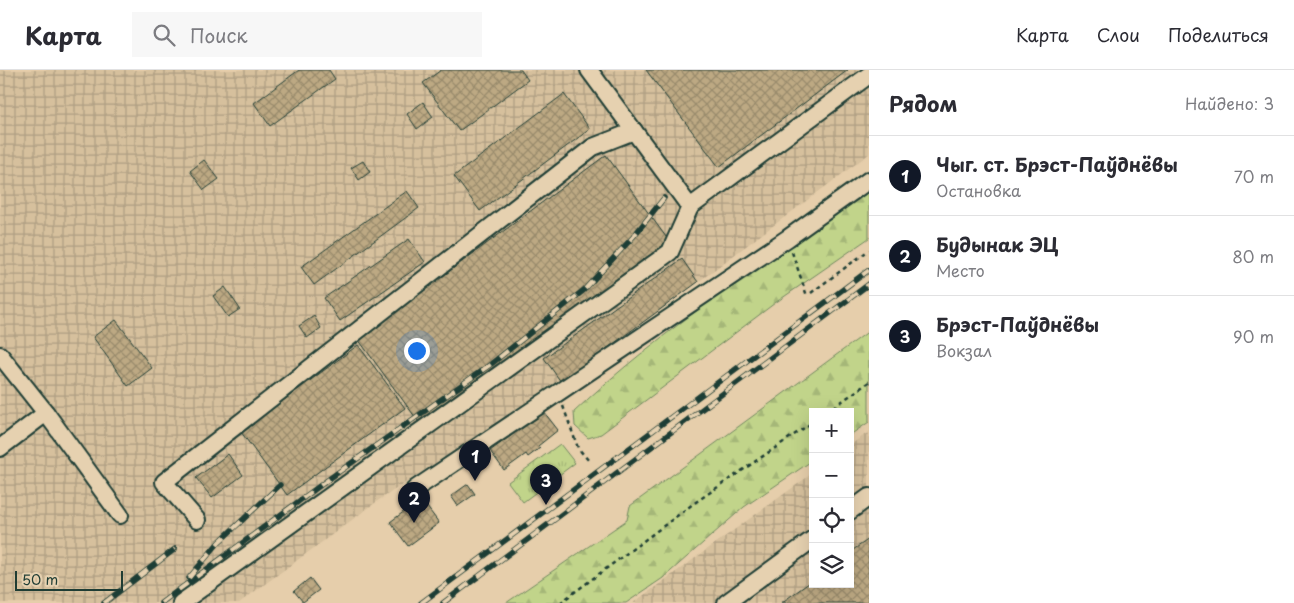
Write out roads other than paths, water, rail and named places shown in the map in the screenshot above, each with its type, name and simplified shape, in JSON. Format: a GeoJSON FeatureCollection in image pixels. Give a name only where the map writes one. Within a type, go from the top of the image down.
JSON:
{"type":"FeatureCollection","features":[{"type":"Feature","properties":{"kind":"street"},"geometry":{"type":"LineString","coordinates":[[589,70],[690,207]]}},
{"type":"Feature","properties":{"kind":"street"},"geometry":{"type":"LineString","coordinates":[[181,603],[670,252],[690,207],[869,75]]}},
{"type":"Feature","properties":{"kind":"street"},"geometry":{"type":"LineString","coordinates":[[196,520],[164,482],[593,147],[634,131]]}},
{"type":"Feature","properties":{"kind":"street"},"geometry":{"type":"LineString","coordinates":[[415,489],[788,238],[869,180]]}},
{"type":"Feature","properties":{"kind":"street"},"geometry":{"type":"LineString","coordinates":[[0,355],[46,413],[120,515]]}},
{"type":"Feature","properties":{"kind":"street"},"geometry":{"type":"LineString","coordinates":[[0,448],[46,413]]}},
{"type":"Feature","properties":{"kind":"street"},"geometry":{"type":"LineString","coordinates":[[854,508],[869,497]]}},
{"type":"Feature","properties":{"kind":"street"},"geometry":{"type":"LineString","coordinates":[[726,603],[809,542]]}},
{"type":"Feature","properties":{"kind":"railway"},"geometry":{"type":"LineString","coordinates":[[161,603],[333,476],[491,364],[584,290],[633,237],[664,198]]}},
{"type":"Feature","properties":{"kind":"railway"},"geometry":{"type":"LineString","coordinates":[[421,603],[869,270]]}},
{"type":"Feature","properties":{"kind":"railway"},"geometry":{"type":"LineString","coordinates":[[443,603],[869,284]]}},
{"type":"Feature","properties":{"kind":"railway"},"geometry":{"type":"LineString","coordinates":[[189,578],[219,542],[280,485]]}},
{"type":"Feature","properties":{"kind":"railway"},"geometry":{"type":"LineString","coordinates":[[104,603],[175,549]]}},
{"type":"Feature","properties":{"kind":"place","name":"Чыг. ст. Брэст-Паўднёвы"},"geometry":{"type":"Point","coordinates":[475,481]}},
{"type":"Feature","properties":{"kind":"place","name":"Брэст-Паўднёвы"},"geometry":{"type":"Point","coordinates":[546,505]}},
{"type":"Feature","properties":{"kind":"place","name":"Будынак ЭЦ"},"geometry":{"type":"Point","coordinates":[414,523]}}]}
